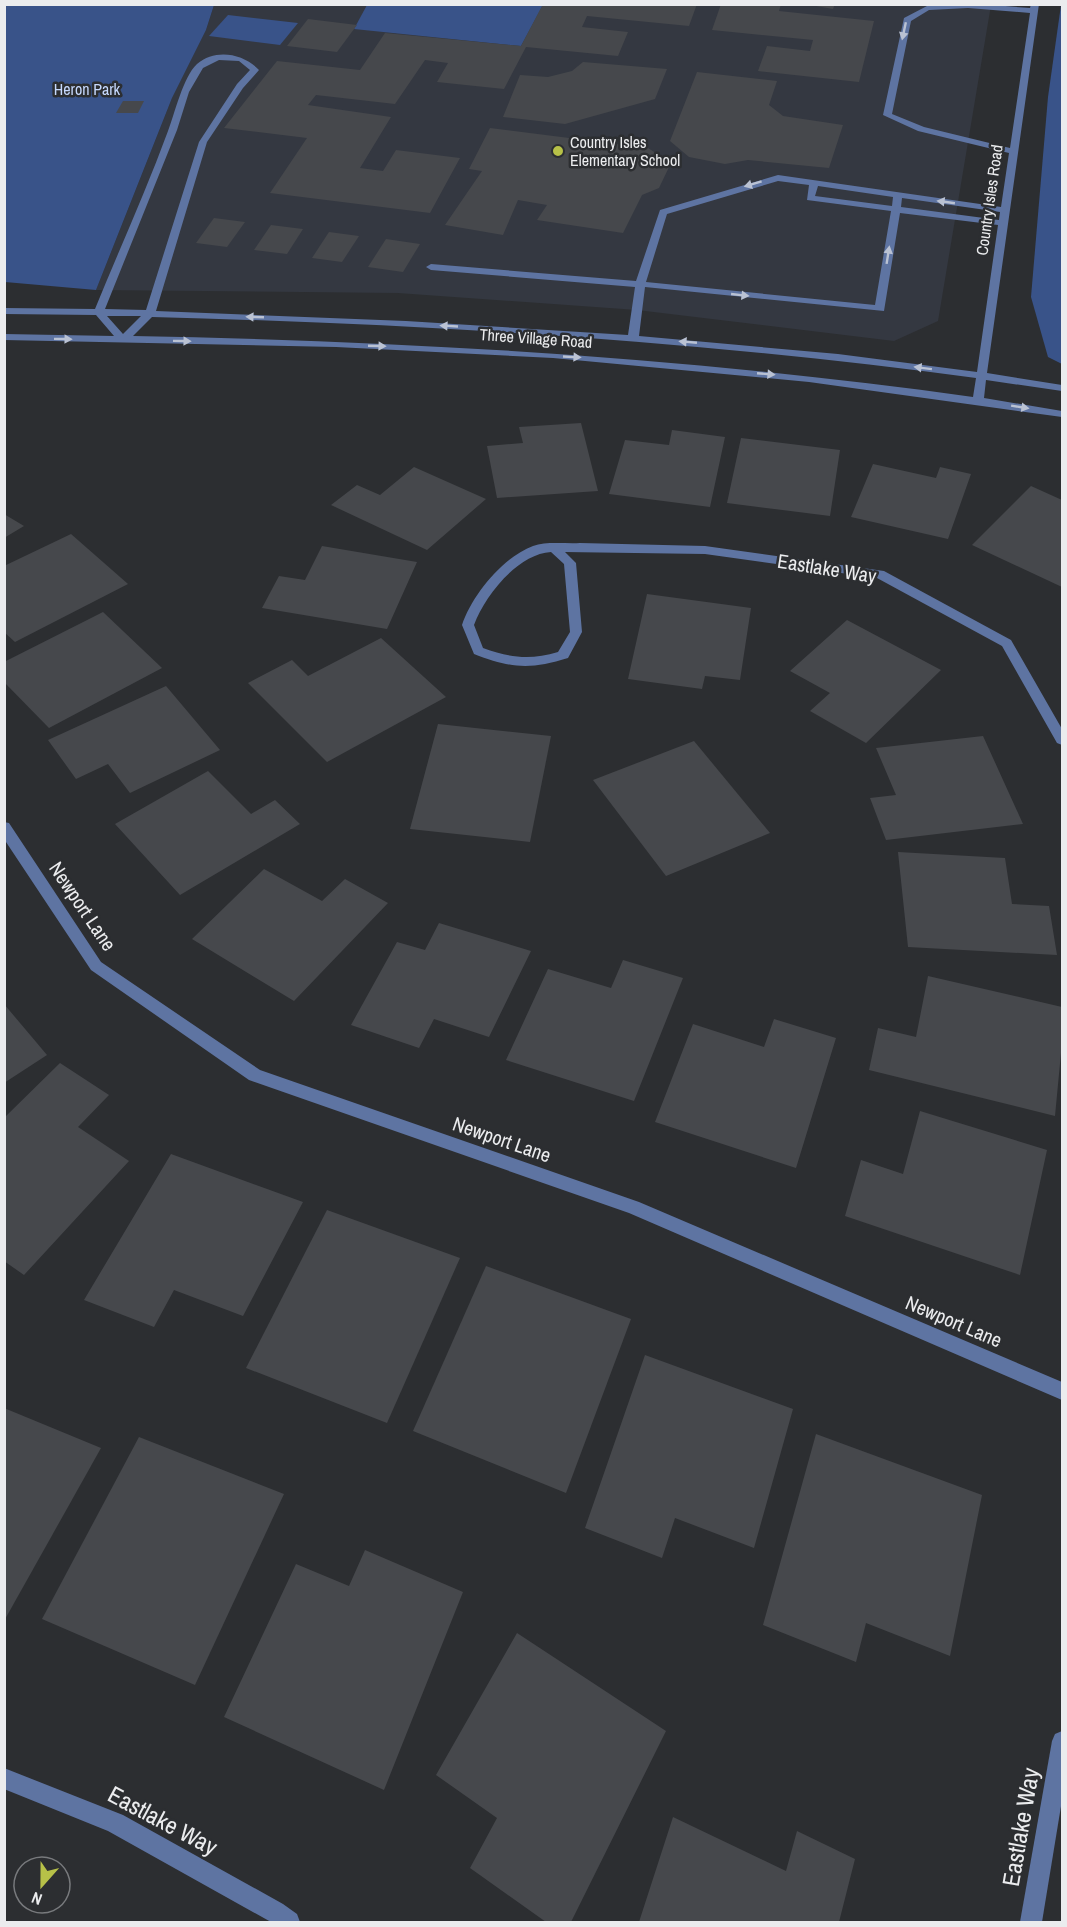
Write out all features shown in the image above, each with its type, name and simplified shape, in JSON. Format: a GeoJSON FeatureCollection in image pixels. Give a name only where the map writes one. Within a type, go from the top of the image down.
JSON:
{"type":"FeatureCollection","features":[{"type":"Feature","properties":{"kind":"street"},"geometry":{"type":"LineString","coordinates":[[1012,151],[921,129],[887,115],[907,20],[927,8],[968,6],[1034,8]]}},
{"type":"Feature","properties":{"kind":"street","name":"Country Isles Road"},"geometry":{"type":"LineString","coordinates":[[978,400],[1034,8]]}},
{"type":"Feature","properties":{"kind":"street"},"geometry":{"type":"LineString","coordinates":[[218,57],[241,59],[255,70],[240,86],[203,142],[150,312],[123,340],[99,312],[173,130],[185,92],[200,66],[218,57]]}},
{"type":"Feature","properties":{"kind":"street"},"geometry":{"type":"LineString","coordinates":[[633,338],[640,285],[663,212],[778,178],[1004,210]]}},
{"type":"Feature","properties":{"kind":"street"},"geometry":{"type":"LineString","coordinates":[[814,184],[810,198],[1002,223]]}},
{"type":"Feature","properties":{"kind":"street"},"geometry":{"type":"LineString","coordinates":[[431,267],[880,309],[898,195]]}},
{"type":"Feature","properties":{"kind":"street","name":"Three Village Road"},"geometry":{"type":"LineString","coordinates":[[4,311],[150,312],[396,323],[633,338],[795,352],[981,375],[1062,388]]}},
{"type":"Feature","properties":{"kind":"street","name":"Three Village Road"},"geometry":{"type":"LineString","coordinates":[[4,337],[383,346],[584,358],[795,377],[978,400],[1062,414]]}},
{"type":"Feature","properties":{"kind":"street","name":"Eastlake Way"},"geometry":{"type":"LineString","coordinates":[[555,549],[570,563],[575,607],[576,632],[563,655],[536,664],[507,663],[478,651],[468,625],[473,610],[485,592],[504,571],[536,549],[555,549],[705,550],[880,574],[1007,643],[1062,740]]}},
{"type":"Feature","properties":{"kind":"street","name":"Newport Lane"},"geometry":{"type":"LineString","coordinates":[[4,827],[96,966],[255,1075],[633,1207],[1062,1391]]}},
{"type":"Feature","properties":{"kind":"street","name":"Eastlake Way"},"geometry":{"type":"LineString","coordinates":[[1031,1923],[1062,1741]]}},
{"type":"Feature","properties":{"kind":"street","name":"Eastlake Way"},"geometry":{"type":"LineString","coordinates":[[4,1778],[115,1823],[275,1912],[289,1923]]}},
{"type":"Feature","properties":{"kind":"shaded area","name":"Country Isles Elementary School"},"geometry":{"type":"Polygon","coordinates":[[[214,5],[991,5],[938,321],[894,341],[637,310],[398,293],[96,290],[172,98],[206,30],[214,5]]]}},
{"type":"Feature","properties":{"kind":"green space","name":"Heron Park"},"geometry":{"type":"Polygon","coordinates":[[[5,5],[214,5],[206,30],[172,98],[96,290],[5,282],[5,5]]]}},
{"type":"Feature","properties":{"kind":"green space"},"geometry":{"type":"Polygon","coordinates":[[[367,5],[543,5],[521,46],[354,29],[367,5]]]}},
{"type":"Feature","properties":{"kind":"green space"},"geometry":{"type":"Polygon","coordinates":[[[1061,5],[1062,364],[1048,357],[1031,297],[1048,97],[1061,5]]]}},
{"type":"Feature","properties":{"kind":"green space"},"geometry":{"type":"Polygon","coordinates":[[[228,15],[298,23],[280,45],[209,36],[228,15]]]}},
{"type":"Feature","properties":{"kind":"building"},"geometry":{"type":"Polygon","coordinates":[[[543,4],[697,4],[689,26],[587,16],[582,27],[628,32],[618,56],[526,47],[504,89],[437,82],[448,63],[425,60],[395,104],[316,95],[308,105],[391,117],[360,168],[383,171],[396,150],[460,158],[430,213],[270,193],[307,138],[224,128],[277,61],[360,70],[385,33],[521,46],[543,4]]]}},
{"type":"Feature","properties":{"kind":"building"},"geometry":{"type":"Polygon","coordinates":[[[721,4],[781,4],[779,11],[874,21],[859,82],[758,71],[767,46],[810,51],[813,40],[712,30],[721,4]]]}},
{"type":"Feature","properties":{"kind":"building"},"geometry":{"type":"Polygon","coordinates":[[[805,4],[835,4],[833,9],[805,4]]]}},
{"type":"Feature","properties":{"kind":"building"},"geometry":{"type":"Polygon","coordinates":[[[308,19],[357,25],[337,52],[287,46],[308,19]]]}},
{"type":"Feature","properties":{"kind":"building"},"geometry":{"type":"Polygon","coordinates":[[[583,62],[667,69],[655,99],[565,124],[503,117],[520,75],[548,77],[572,71],[583,62]]]}},
{"type":"Feature","properties":{"kind":"building"},"geometry":{"type":"Polygon","coordinates":[[[697,72],[777,81],[769,105],[783,116],[843,125],[829,168],[748,160],[725,164],[689,157],[670,141],[697,72]]]}},
{"type":"Feature","properties":{"kind":"building"},"geometry":{"type":"Polygon","coordinates":[[[123,101],[144,101],[138,113],[116,113],[123,101]]]}},
{"type":"Feature","properties":{"kind":"building"},"geometry":{"type":"Polygon","coordinates":[[[490,128],[648,148],[671,163],[659,188],[642,195],[623,233],[537,220],[547,205],[518,200],[503,235],[445,225],[482,171],[469,169],[490,128]]]}},
{"type":"Feature","properties":{"kind":"building"},"geometry":{"type":"Polygon","coordinates":[[[214,218],[245,222],[227,247],[196,243],[214,218]]]}},
{"type":"Feature","properties":{"kind":"building"},"geometry":{"type":"Polygon","coordinates":[[[271,225],[303,229],[287,254],[254,250],[271,225]]]}},
{"type":"Feature","properties":{"kind":"building"},"geometry":{"type":"Polygon","coordinates":[[[329,232],[359,236],[342,262],[312,258],[329,232]]]}},
{"type":"Feature","properties":{"kind":"building"},"geometry":{"type":"Polygon","coordinates":[[[386,239],[420,244],[403,272],[368,267],[386,239]]]}},
{"type":"Feature","properties":{"kind":"building"},"geometry":{"type":"Polygon","coordinates":[[[581,423],[598,491],[497,498],[487,446],[523,443],[519,427],[581,423]]]}},
{"type":"Feature","properties":{"kind":"building"},"geometry":{"type":"Polygon","coordinates":[[[672,430],[725,437],[710,507],[609,494],[625,440],[669,445],[672,430]]]}},
{"type":"Feature","properties":{"kind":"building"},"geometry":{"type":"Polygon","coordinates":[[[741,438],[840,450],[830,516],[727,503],[741,438]]]}},
{"type":"Feature","properties":{"kind":"building"},"geometry":{"type":"Polygon","coordinates":[[[873,464],[936,478],[940,467],[971,474],[948,539],[851,517],[873,464]]]}},
{"type":"Feature","properties":{"kind":"building"},"geometry":{"type":"Polygon","coordinates":[[[414,467],[486,499],[427,550],[331,505],[357,485],[380,495],[414,467]]]}},
{"type":"Feature","properties":{"kind":"building"},"geometry":{"type":"Polygon","coordinates":[[[1031,486],[1062,500],[1062,587],[972,545],[1031,486]]]}},
{"type":"Feature","properties":{"kind":"building"},"geometry":{"type":"Polygon","coordinates":[[[4,514],[24,526],[4,538],[4,514]]]}},
{"type":"Feature","properties":{"kind":"building"},"geometry":{"type":"Polygon","coordinates":[[[71,534],[128,584],[15,642],[4,632],[4,566],[71,534]]]}},
{"type":"Feature","properties":{"kind":"building"},"geometry":{"type":"Polygon","coordinates":[[[322,546],[417,562],[387,629],[262,608],[279,576],[305,580],[322,546]]]}},
{"type":"Feature","properties":{"kind":"building"},"geometry":{"type":"Polygon","coordinates":[[[647,594],[751,608],[740,680],[705,676],[702,689],[628,679],[647,594]]]}},
{"type":"Feature","properties":{"kind":"building"},"geometry":{"type":"Polygon","coordinates":[[[103,612],[162,668],[49,728],[4,682],[4,662],[103,612]]]}},
{"type":"Feature","properties":{"kind":"building"},"geometry":{"type":"Polygon","coordinates":[[[847,620],[941,670],[866,743],[810,711],[830,693],[790,671],[847,620]]]}},
{"type":"Feature","properties":{"kind":"building"},"geometry":{"type":"Polygon","coordinates":[[[381,638],[446,697],[327,762],[248,683],[292,660],[308,676],[381,638]]]}},
{"type":"Feature","properties":{"kind":"building"},"geometry":{"type":"Polygon","coordinates":[[[166,686],[220,750],[130,793],[108,764],[76,779],[48,740],[166,686]]]}},
{"type":"Feature","properties":{"kind":"building"},"geometry":{"type":"Polygon","coordinates":[[[438,724],[551,736],[530,842],[410,829],[438,724]]]}},
{"type":"Feature","properties":{"kind":"building"},"geometry":{"type":"Polygon","coordinates":[[[983,736],[1023,824],[886,840],[870,798],[896,795],[876,748],[983,736]]]}},
{"type":"Feature","properties":{"kind":"building"},"geometry":{"type":"Polygon","coordinates":[[[694,741],[770,833],[666,876],[593,780],[694,741]]]}},
{"type":"Feature","properties":{"kind":"building"},"geometry":{"type":"Polygon","coordinates":[[[208,771],[251,814],[275,800],[300,824],[180,895],[115,824],[208,771]]]}},
{"type":"Feature","properties":{"kind":"building"},"geometry":{"type":"Polygon","coordinates":[[[898,852],[1005,858],[1012,904],[1049,906],[1057,955],[908,947],[898,852]]]}},
{"type":"Feature","properties":{"kind":"building"},"geometry":{"type":"Polygon","coordinates":[[[264,869],[322,901],[345,879],[388,903],[294,1001],[192,939],[264,869]]]}},
{"type":"Feature","properties":{"kind":"building"},"geometry":{"type":"Polygon","coordinates":[[[439,923],[531,951],[489,1037],[434,1019],[419,1048],[351,1025],[397,942],[425,950],[439,923]]]}},
{"type":"Feature","properties":{"kind":"building"},"geometry":{"type":"Polygon","coordinates":[[[623,960],[683,978],[634,1101],[506,1060],[548,969],[611,988],[623,960]]]}},
{"type":"Feature","properties":{"kind":"building"},"geometry":{"type":"Polygon","coordinates":[[[928,976],[1062,1007],[1061,1053],[1055,1116],[869,1070],[878,1028],[916,1037],[928,976]]]}},
{"type":"Feature","properties":{"kind":"building"},"geometry":{"type":"Polygon","coordinates":[[[4,1004],[47,1055],[4,1083],[4,1004]]]}},
{"type":"Feature","properties":{"kind":"building"},"geometry":{"type":"Polygon","coordinates":[[[774,1019],[836,1038],[796,1168],[655,1122],[693,1024],[764,1047],[774,1019]]]}},
{"type":"Feature","properties":{"kind":"building"},"geometry":{"type":"Polygon","coordinates":[[[60,1063],[109,1095],[78,1127],[129,1161],[24,1275],[4,1261],[4,1118],[60,1063]]]}},
{"type":"Feature","properties":{"kind":"building"},"geometry":{"type":"Polygon","coordinates":[[[920,1111],[1047,1150],[1020,1275],[845,1216],[861,1160],[903,1174],[920,1111]]]}},
{"type":"Feature","properties":{"kind":"building"},"geometry":{"type":"Polygon","coordinates":[[[171,1154],[303,1202],[243,1316],[174,1290],[154,1327],[84,1300],[171,1154]]]}},
{"type":"Feature","properties":{"kind":"building"},"geometry":{"type":"Polygon","coordinates":[[[327,1210],[460,1258],[387,1423],[246,1368],[327,1210]]]}},
{"type":"Feature","properties":{"kind":"building"},"geometry":{"type":"Polygon","coordinates":[[[486,1266],[631,1319],[566,1493],[413,1431],[486,1266]]]}},
{"type":"Feature","properties":{"kind":"building"},"geometry":{"type":"Polygon","coordinates":[[[645,1355],[793,1409],[754,1548],[675,1518],[662,1558],[585,1528],[645,1355]]]}},
{"type":"Feature","properties":{"kind":"building"},"geometry":{"type":"Polygon","coordinates":[[[4,1408],[101,1448],[4,1621],[4,1408]]]}},
{"type":"Feature","properties":{"kind":"building"},"geometry":{"type":"Polygon","coordinates":[[[816,1434],[982,1495],[950,1656],[866,1623],[856,1662],[763,1625],[816,1434]]]}},
{"type":"Feature","properties":{"kind":"building"},"geometry":{"type":"Polygon","coordinates":[[[139,1437],[284,1494],[195,1685],[42,1619],[139,1437]]]}},
{"type":"Feature","properties":{"kind":"building"},"geometry":{"type":"Polygon","coordinates":[[[365,1550],[463,1592],[384,1790],[224,1717],[296,1564],[349,1586],[365,1550]]]}},
{"type":"Feature","properties":{"kind":"building"},"geometry":{"type":"Polygon","coordinates":[[[517,1633],[666,1731],[571,1922],[546,1922],[470,1868],[497,1818],[436,1775],[517,1633]]]}},
{"type":"Feature","properties":{"kind":"building"},"geometry":{"type":"Polygon","coordinates":[[[673,1817],[786,1871],[797,1831],[855,1859],[839,1922],[639,1922],[673,1817]]]}},
{"type":"Feature","properties":{"kind":"place","name":"Country Isles Elementary School"},"geometry":{"type":"Point","coordinates":[558,151]}}]}
